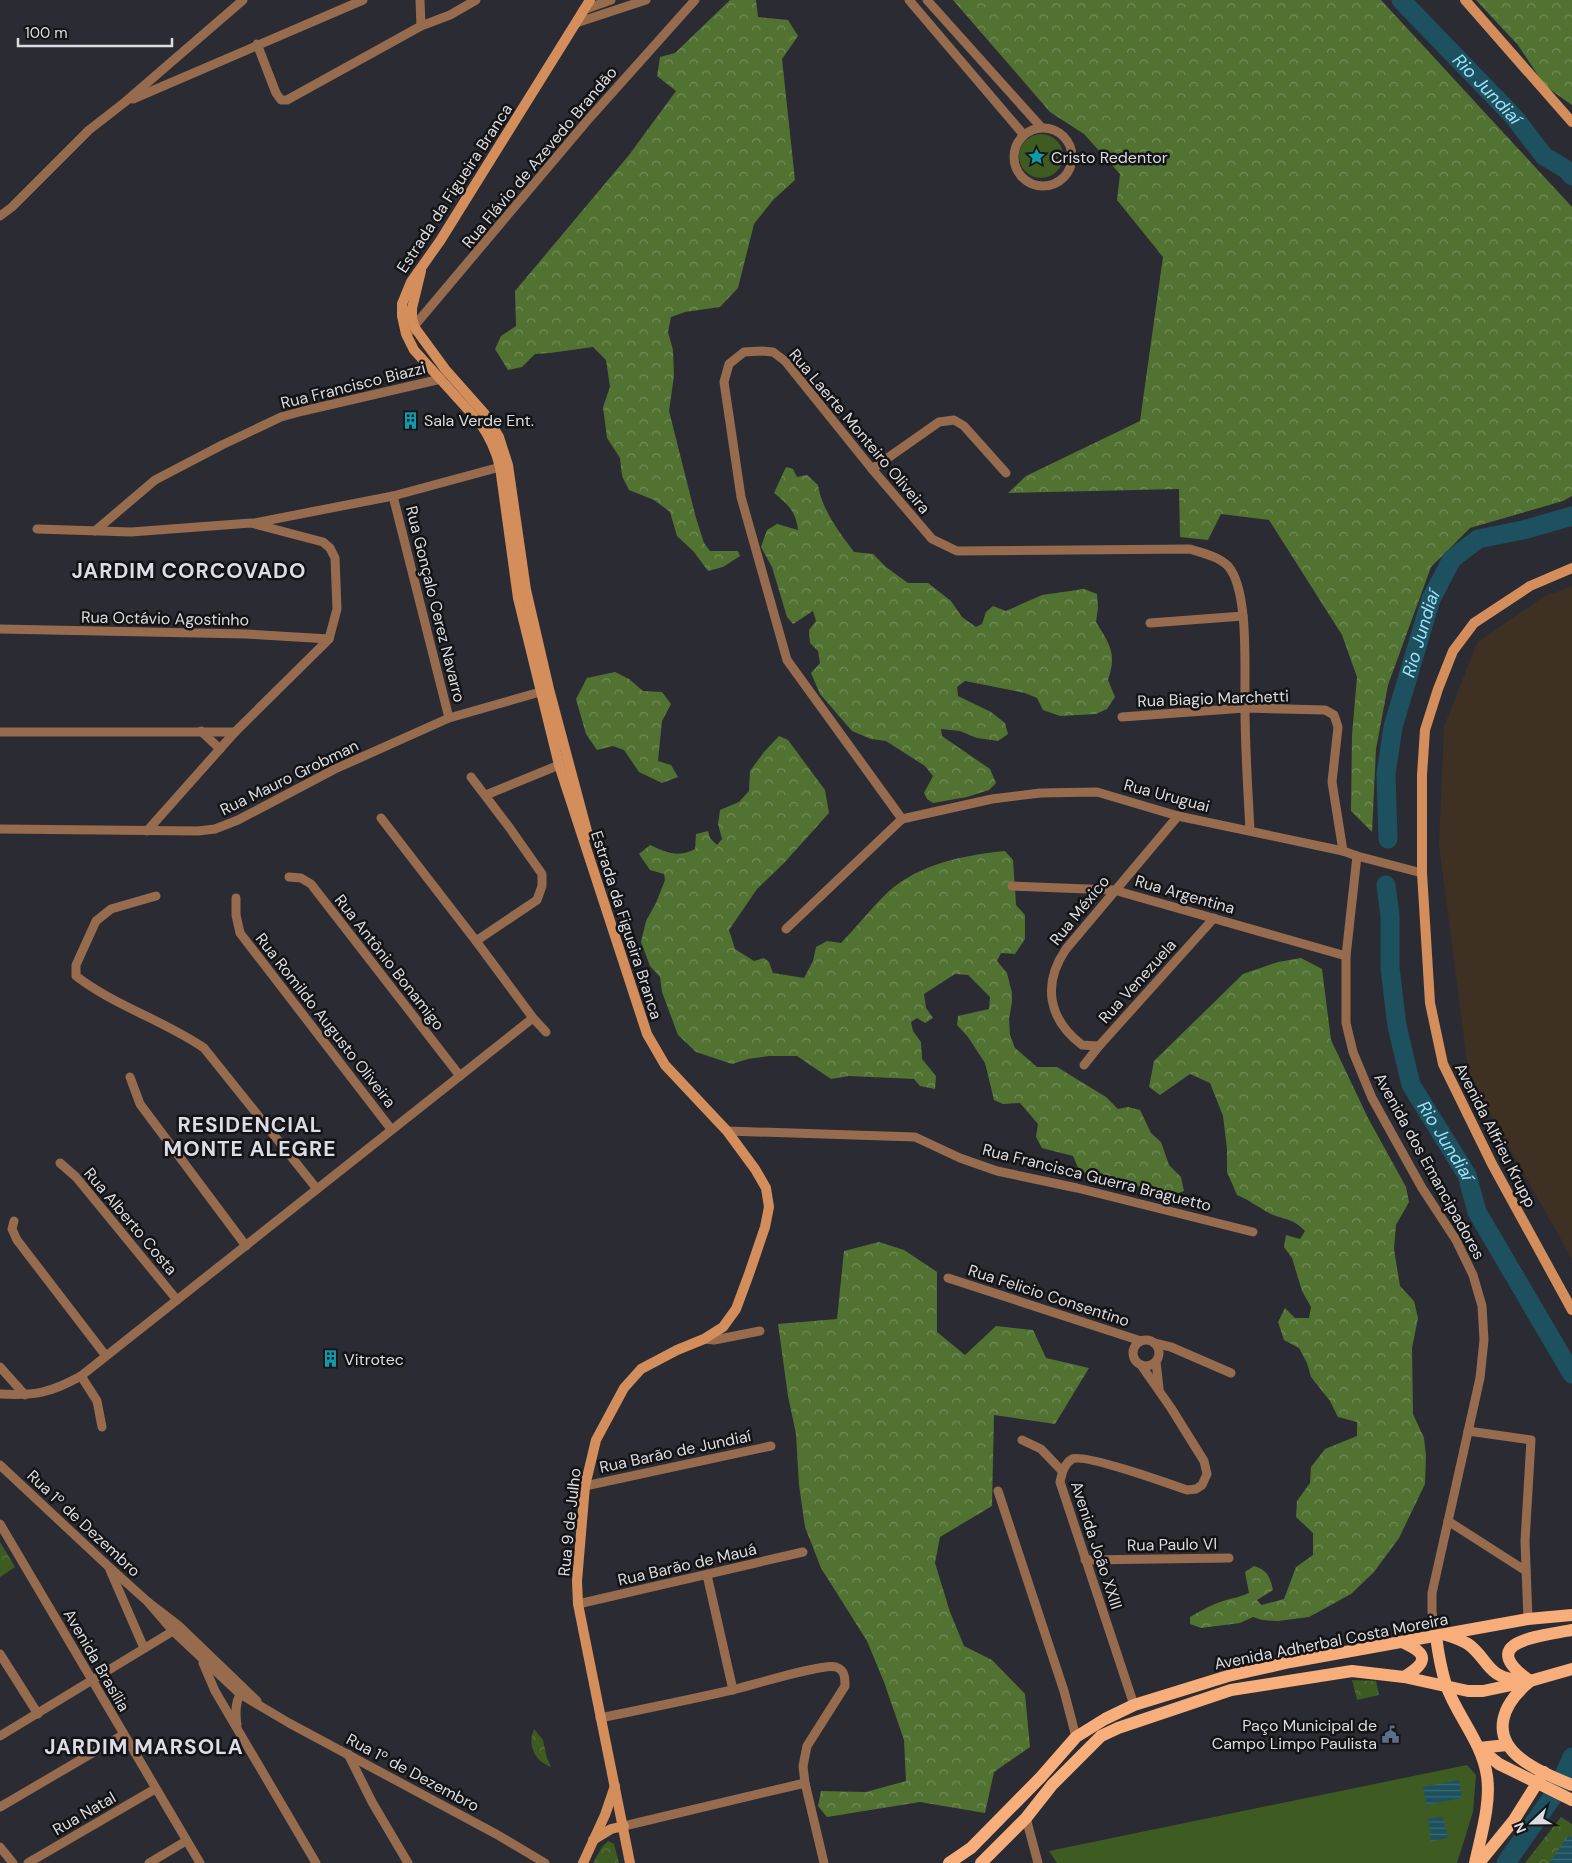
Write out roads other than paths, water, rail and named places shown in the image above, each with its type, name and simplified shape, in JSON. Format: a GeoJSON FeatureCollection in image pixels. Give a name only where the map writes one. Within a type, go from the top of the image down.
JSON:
{"type":"FeatureCollection","features":[{"type":"Feature","properties":{"kind":"main road","name":"Estrada da Figueira Branca"},"geometry":{"type":"LineString","coordinates":[[590,0],[422,267],[410,282],[402,304],[402,316],[410,331],[414,350],[480,423],[489,436],[500,467],[518,598],[545,691],[559,765],[647,1034],[665,1065],[727,1131],[755,1169],[766,1188],[769,1207],[765,1227],[736,1309],[723,1327],[704,1339]]}},
{"type":"Feature","properties":{"kind":"main road"},"geometry":{"type":"LineString","coordinates":[[1465,0],[1572,122]]}},
{"type":"Feature","properties":{"kind":"main road"},"geometry":{"type":"LineString","coordinates":[[410,331],[484,413],[499,437],[508,465],[526,590],[545,691],[568,758],[588,833],[590,862]]}},
{"type":"Feature","properties":{"kind":"main road","name":"Avenida Alfrieu Krupp"},"geometry":{"type":"LineString","coordinates":[[1572,568],[1530,586],[1474,622],[1453,652],[1438,689],[1426,730],[1422,775],[1422,874],[1430,1003],[1443,1064],[1492,1164],[1572,1310]]}},
{"type":"Feature","properties":{"kind":"main road","name":"Rua 9 de Julho"},"geometry":{"type":"LineString","coordinates":[[630,1863],[578,1604],[577,1582],[585,1486],[596,1440],[624,1388],[641,1369],[651,1362],[704,1339]]}},
{"type":"Feature","properties":{"kind":"main road","name":"Avenida Adherbal Costa Moreira"},"geometry":{"type":"LineString","coordinates":[[949,1863],[971,1848],[1019,1799],[1076,1736],[1134,1705],[1228,1676],[1290,1662],[1528,1619],[1566,1616]]}},
{"type":"Feature","properties":{"kind":"main road"},"geometry":{"type":"LineString","coordinates":[[1530,1681],[1512,1666],[1509,1658],[1510,1650],[1515,1643],[1572,1630]]}},
{"type":"Feature","properties":{"kind":"main road"},"geometry":{"type":"LineString","coordinates":[[1477,1863],[1488,1797],[1487,1775],[1479,1748],[1447,1686],[1439,1657],[1440,1635],[1470,1645],[1486,1665],[1504,1678],[1530,1681]]}},
{"type":"Feature","properties":{"kind":"main road"},"geometry":{"type":"LineString","coordinates":[[1402,1642],[1416,1648],[1420,1653],[1422,1661],[1420,1666],[1404,1677]]}},
{"type":"Feature","properties":{"kind":"main road","name":"Avenida Adherbal Costa Moreira"},"geometry":{"type":"LineString","coordinates":[[981,1863],[1026,1818],[1052,1785],[1101,1736],[1118,1728],[1231,1690],[1352,1671],[1404,1677],[1468,1691],[1483,1691],[1530,1681],[1567,1670]]}},
{"type":"Feature","properties":{"kind":"main road"},"geometry":{"type":"LineString","coordinates":[[1530,1681],[1519,1690],[1506,1710],[1502,1722],[1503,1734],[1507,1745],[1520,1759],[1571,1800]]}},
{"type":"Feature","properties":{"kind":"main road"},"geometry":{"type":"LineString","coordinates":[[1479,1748],[1507,1745]]}},
{"type":"Feature","properties":{"kind":"main road"},"geometry":{"type":"LineString","coordinates":[[1479,1748],[1500,1764],[1543,1779],[1572,1785]]}},
{"type":"Feature","properties":{"kind":"main road"},"geometry":{"type":"LineString","coordinates":[[1477,1863],[1514,1820],[1543,1779]]}},
{"type":"Feature","properties":{"kind":"main road"},"geometry":{"type":"LineString","coordinates":[[583,1863],[605,1816],[615,1785]]}},
{"type":"Feature","properties":{"kind":"main road"},"geometry":{"type":"LineString","coordinates":[[1019,1799],[1026,1818]]}},
{"type":"Feature","properties":{"kind":"main road"},"geometry":{"type":"LineString","coordinates":[[593,1841],[611,1829],[624,1826]]}},
{"type":"Feature","properties":{"kind":"street"},"geometry":{"type":"LineString","coordinates":[[0,216],[12,207],[89,130],[125,102],[243,0]]}},
{"type":"Feature","properties":{"kind":"street"},"geometry":{"type":"LineString","coordinates":[[125,102],[363,0]]}},
{"type":"Feature","properties":{"kind":"street"},"geometry":{"type":"LineString","coordinates":[[420,0],[421,26]]}},
{"type":"Feature","properties":{"kind":"street"},"geometry":{"type":"LineString","coordinates":[[257,44],[276,93],[281,100],[287,100],[421,26],[450,15],[476,0]]}},
{"type":"Feature","properties":{"kind":"street"},"geometry":{"type":"LineString","coordinates":[[584,10],[611,0]]}},
{"type":"Feature","properties":{"kind":"street"},"geometry":{"type":"LineString","coordinates":[[576,23],[646,0]]}},
{"type":"Feature","properties":{"kind":"street","name":"Rua Flávio de Azevedo Brandão"},"geometry":{"type":"LineString","coordinates":[[410,331],[586,122],[695,0]]}},
{"type":"Feature","properties":{"kind":"street"},"geometry":{"type":"LineString","coordinates":[[909,0],[1023,134]]}},
{"type":"Feature","properties":{"kind":"street"},"geometry":{"type":"LineString","coordinates":[[927,0],[1042,127]]}},
{"type":"Feature","properties":{"kind":"street"},"geometry":{"type":"LineString","coordinates":[[1042,127],[1059,132],[1066,138],[1072,156],[1067,173],[1053,184],[1044,186],[1027,182],[1020,176],[1015,168],[1013,159],[1017,141],[1023,134],[1032,129],[1042,127]]}},
{"type":"Feature","properties":{"kind":"street","name":"Rua Laerte Monteiro Oliveira"},"geometry":{"type":"LineString","coordinates":[[902,819],[787,660],[741,496],[724,382],[729,364],[744,352],[773,352],[785,362],[932,539],[957,552],[1190,549],[1213,556],[1228,566],[1236,582],[1243,616],[1250,831]]}},
{"type":"Feature","properties":{"kind":"street","name":"Rua Francisco Biazzi"},"geometry":{"type":"LineString","coordinates":[[95,531],[155,480],[222,444],[282,417],[303,410],[441,380]]}},
{"type":"Feature","properties":{"kind":"street"},"geometry":{"type":"LineString","coordinates":[[872,469],[939,422],[954,420],[964,426],[1006,473]]}},
{"type":"Feature","properties":{"kind":"street"},"geometry":{"type":"LineString","coordinates":[[37,529],[131,532],[251,523],[393,496],[500,467]]}},
{"type":"Feature","properties":{"kind":"street","name":"Rua Gonçalo Cerez Navarro"},"geometry":{"type":"LineString","coordinates":[[393,496],[449,718]]}},
{"type":"Feature","properties":{"kind":"street"},"geometry":{"type":"LineString","coordinates":[[147,830],[235,732],[329,640],[337,610],[335,558],[330,548],[323,542],[251,523]]}},
{"type":"Feature","properties":{"kind":"street"},"geometry":{"type":"LineString","coordinates":[[1150,623],[1243,616]]}},
{"type":"Feature","properties":{"kind":"street","name":"Rua Octávio Agostinho"},"geometry":{"type":"LineString","coordinates":[[0,629],[246,634],[329,640]]}},
{"type":"Feature","properties":{"kind":"street","name":"Rua Mauro Grobman"},"geometry":{"type":"LineString","coordinates":[[0,829],[198,831],[216,829],[238,820],[335,769],[449,718],[545,691]]}},
{"type":"Feature","properties":{"kind":"street","name":"Rua Biagio Marchetti"},"geometry":{"type":"LineString","coordinates":[[1122,717],[1245,708],[1325,710],[1334,715],[1338,727],[1332,782],[1343,851]]}},
{"type":"Feature","properties":{"kind":"street"},"geometry":{"type":"LineString","coordinates":[[202,731],[220,749]]}},
{"type":"Feature","properties":{"kind":"street"},"geometry":{"type":"LineString","coordinates":[[0,732],[235,732]]}},
{"type":"Feature","properties":{"kind":"street"},"geometry":{"type":"LineString","coordinates":[[486,795],[559,765],[568,758]]}},
{"type":"Feature","properties":{"kind":"street"},"geometry":{"type":"LineString","coordinates":[[470,777],[486,795],[542,874],[542,886],[537,900],[476,941]]}},
{"type":"Feature","properties":{"kind":"street","name":"Rua Uruguai"},"geometry":{"type":"LineString","coordinates":[[902,819],[992,799],[1040,793],[1097,792],[1178,816],[1343,851],[1422,874]]}},
{"type":"Feature","properties":{"kind":"street","name":"Rua México"},"geometry":{"type":"LineString","coordinates":[[1099,1046],[1082,1045],[1075,1040],[1058,1020],[1052,1007],[1051,997],[1054,971],[1058,961],[1114,890],[1178,816]]}},
{"type":"Feature","properties":{"kind":"street"},"geometry":{"type":"LineString","coordinates":[[381,818],[533,1018],[546,1032]]}},
{"type":"Feature","properties":{"kind":"street"},"geometry":{"type":"LineString","coordinates":[[786,929],[902,819]]}},
{"type":"Feature","properties":{"kind":"street","name":"Avenida dos Emancipadores"},"geometry":{"type":"LineString","coordinates":[[1357,856],[1346,956],[1346,1023],[1353,1052],[1372,1098],[1422,1188],[1456,1240],[1473,1275],[1482,1306],[1484,1340],[1480,1378],[1432,1593],[1432,1612],[1440,1635]]}},
{"type":"Feature","properties":{"kind":"street","name":"Rua Antônio Bonamigo"},"geometry":{"type":"LineString","coordinates":[[289,877],[300,878],[310,884],[460,1076]]}},
{"type":"Feature","properties":{"kind":"street","name":"Rua Argentina"},"geometry":{"type":"LineString","coordinates":[[1012,886],[1114,890],[1346,956]]}},
{"type":"Feature","properties":{"kind":"street"},"geometry":{"type":"LineString","coordinates":[[156,896],[111,909],[96,921],[76,965],[76,976],[91,988],[187,1037],[204,1048],[317,1189]]}},
{"type":"Feature","properties":{"kind":"street","name":"Rua Romildo Augusto Oliveira"},"geometry":{"type":"LineString","coordinates":[[236,898],[236,916],[240,933],[391,1129]]}},
{"type":"Feature","properties":{"kind":"street","name":"Rua Venezuela"},"geometry":{"type":"LineString","coordinates":[[1084,1065],[1214,918]]}},
{"type":"Feature","properties":{"kind":"street"},"geometry":{"type":"LineString","coordinates":[[0,1394],[25,1396],[44,1392],[60,1387],[81,1376],[533,1018]]}},
{"type":"Feature","properties":{"kind":"street"},"geometry":{"type":"LineString","coordinates":[[130,1077],[140,1104],[246,1246]]}},
{"type":"Feature","properties":{"kind":"street","name":"Rua Francisca Guerra Braguetto"},"geometry":{"type":"LineString","coordinates":[[727,1131],[915,1137],[960,1158],[997,1171],[1077,1188],[1253,1232]]}},
{"type":"Feature","properties":{"kind":"street","name":"Rua Alberto Costa"},"geometry":{"type":"LineString","coordinates":[[60,1163],[76,1177],[177,1300]]}},
{"type":"Feature","properties":{"kind":"street"},"geometry":{"type":"LineString","coordinates":[[14,1221],[12,1229],[16,1240],[106,1356]]}},
{"type":"Feature","properties":{"kind":"street","name":"Rua Felicio Consentino"},"geometry":{"type":"LineString","coordinates":[[948,1278],[1141,1341]]}},
{"type":"Feature","properties":{"kind":"street","name":"Rua 9 de Julho"},"geometry":{"type":"LineString","coordinates":[[704,1339],[714,1340],[760,1330]]}},
{"type":"Feature","properties":{"kind":"street"},"geometry":{"type":"LineString","coordinates":[[1180,1352],[1157,1360],[1152,1365],[1141,1366],[1134,1358],[1133,1353],[1137,1344],[1148,1340],[1171,1347],[1231,1373]]}},
{"type":"Feature","properties":{"kind":"street"},"geometry":{"type":"LineString","coordinates":[[1154,1343],[1159,1350],[1157,1360]]}},
{"type":"Feature","properties":{"kind":"street","name":"Avenida João XXIII"},"geometry":{"type":"LineString","coordinates":[[1157,1360],[1159,1391]]}},
{"type":"Feature","properties":{"kind":"street","name":"Avenida João XXIII"},"geometry":{"type":"LineString","coordinates":[[1134,1705],[1060,1482],[1062,1471],[1073,1458],[1081,1458],[1118,1467],[1188,1490],[1196,1489],[1202,1485],[1207,1474],[1204,1461],[1141,1366]]}},
{"type":"Feature","properties":{"kind":"street"},"geometry":{"type":"LineString","coordinates":[[0,1367],[25,1396]]}},
{"type":"Feature","properties":{"kind":"street"},"geometry":{"type":"LineString","coordinates":[[81,1376],[96,1401],[102,1427]]}},
{"type":"Feature","properties":{"kind":"street"},"geometry":{"type":"LineString","coordinates":[[1468,1431],[1531,1440],[1525,1541],[1528,1619]]}},
{"type":"Feature","properties":{"kind":"street"},"geometry":{"type":"LineString","coordinates":[[1022,1440],[1041,1449],[1062,1471]]}},
{"type":"Feature","properties":{"kind":"street","name":"Rua Barão de Jundiaí"},"geometry":{"type":"LineString","coordinates":[[585,1486],[771,1446]]}},
{"type":"Feature","properties":{"kind":"street","name":"Rua 1º de Dezembro"},"geometry":{"type":"LineString","coordinates":[[0,1465],[148,1602],[178,1624],[199,1645],[241,1695]]}},
{"type":"Feature","properties":{"kind":"street"},"geometry":{"type":"LineString","coordinates":[[998,1492],[1064,1691],[1076,1736]]}},
{"type":"Feature","properties":{"kind":"street"},"geometry":{"type":"LineString","coordinates":[[1448,1521],[1526,1571]]}},
{"type":"Feature","properties":{"kind":"street","name":"Avenida Brasília"},"geometry":{"type":"LineString","coordinates":[[0,1524],[200,1863]]}},
{"type":"Feature","properties":{"kind":"street","name":"Rua Barão de Mauá"},"geometry":{"type":"LineString","coordinates":[[578,1604],[803,1552]]}},
{"type":"Feature","properties":{"kind":"street","name":"Rua Paulo VI"},"geometry":{"type":"LineString","coordinates":[[1085,1560],[1230,1558]]}},
{"type":"Feature","properties":{"kind":"street"},"geometry":{"type":"LineString","coordinates":[[109,1567],[144,1648]]}},
{"type":"Feature","properties":{"kind":"street"},"geometry":{"type":"LineString","coordinates":[[707,1575],[733,1690]]}},
{"type":"Feature","properties":{"kind":"street","name":"Rua 1º de Dezembro"},"geometry":{"type":"LineString","coordinates":[[148,1602],[172,1631],[241,1695],[496,1834],[544,1863]]}},
{"type":"Feature","properties":{"kind":"street"},"geometry":{"type":"LineString","coordinates":[[0,1736],[172,1631],[199,1645]]}},
{"type":"Feature","properties":{"kind":"street"},"geometry":{"type":"LineString","coordinates":[[0,1654],[38,1714]]}},
{"type":"Feature","properties":{"kind":"street"},"geometry":{"type":"LineString","coordinates":[[200,1658],[220,1700],[316,1863]]}},
{"type":"Feature","properties":{"kind":"street"},"geometry":{"type":"LineString","coordinates":[[600,1718],[733,1690],[822,1668],[836,1667],[843,1671],[846,1678],[846,1686],[807,1746],[803,1766],[824,1863]]}},
{"type":"Feature","properties":{"kind":"street"},"geometry":{"type":"LineString","coordinates":[[220,1700],[226,1702],[241,1695]]}},
{"type":"Feature","properties":{"kind":"street"},"geometry":{"type":"LineString","coordinates":[[237,1728],[236,1715],[241,1695]]}},
{"type":"Feature","properties":{"kind":"street"},"geometry":{"type":"LineString","coordinates":[[0,1807],[123,1735]]}},
{"type":"Feature","properties":{"kind":"street"},"geometry":{"type":"LineString","coordinates":[[348,1754],[372,1802],[408,1863]]}},
{"type":"Feature","properties":{"kind":"street"},"geometry":{"type":"LineString","coordinates":[[624,1826],[806,1783]]}},
{"type":"Feature","properties":{"kind":"street","name":"Rua Natal"},"geometry":{"type":"LineString","coordinates":[[28,1863],[155,1788]]}},
{"type":"Feature","properties":{"kind":"street"},"geometry":{"type":"LineString","coordinates":[[1026,1818],[1038,1863]]}},
{"type":"Feature","properties":{"kind":"street"},"geometry":{"type":"LineString","coordinates":[[149,1863],[186,1841]]}},
{"type":"Feature","properties":{"kind":"street"},"geometry":{"type":"LineString","coordinates":[[0,1847],[12,1863]]}},
{"type":"Feature","properties":{"kind":"water"},"geometry":{"type":"Polygon","coordinates":[[[1459,1780],[1462,1798],[1426,1805],[1423,1787],[1459,1780]]]}},
{"type":"Feature","properties":{"kind":"water"},"geometry":{"type":"Polygon","coordinates":[[[1443,1817],[1448,1838],[1431,1841],[1428,1819],[1443,1817]]]}},
{"type":"Feature","properties":{"kind":"water"},"geometry":{"type":"Polygon","coordinates":[[[1569,1835],[1572,1838],[1572,1863],[1549,1863],[1569,1835]]]}},
{"type":"Feature","properties":{"kind":"waterway","name":"Rio Jundiaí"},"geometry":{"type":"LineString","coordinates":[[1401,0],[1514,117],[1544,156],[1567,170],[1572,176]]}},
{"type":"Feature","properties":{"kind":"waterway","name":"Rio Jundiaí"},"geometry":{"type":"LineString","coordinates":[[1388,839],[1386,774],[1393,727],[1431,599],[1452,559],[1478,539],[1523,530],[1572,516]]}},
{"type":"Feature","properties":{"kind":"waterway","name":"Rio Jundiaí"},"geometry":{"type":"LineString","coordinates":[[1386,885],[1390,916],[1390,968],[1397,1026],[1411,1085],[1467,1175],[1477,1212],[1572,1374]]}},
{"type":"Feature","properties":{"kind":"waterway","name":"Rio Jundiaí"},"geometry":{"type":"LineString","coordinates":[[1506,1863],[1558,1789],[1572,1757]]}},
{"type":"Feature","properties":{"kind":"place","name":"Cristo Redentor"},"geometry":{"type":"Point","coordinates":[1037,157]}},
{"type":"Feature","properties":{"kind":"place","name":"Sala Verde Ent."},"geometry":{"type":"Point","coordinates":[410,420]}},
{"type":"Feature","properties":{"kind":"place","name":"Vitrotec"},"geometry":{"type":"Point","coordinates":[330,1359]}},
{"type":"Feature","properties":{"kind":"place","name":"Paço Municipal de Campo Limpo Paulista"},"geometry":{"type":"Point","coordinates":[1391,1734]}},
{"type":"Feature","properties":{"kind":"district","name":"JARDIM CORCOVADO"},"geometry":{"type":"Point","coordinates":[189,571]}},
{"type":"Feature","properties":{"kind":"district","name":"RESIDENCIAL MONTE ALEGRE"},"geometry":{"type":"Point","coordinates":[250,1137]}},
{"type":"Feature","properties":{"kind":"district","name":"JARDIM MARSOLA"},"geometry":{"type":"Point","coordinates":[144,1747]}}]}
